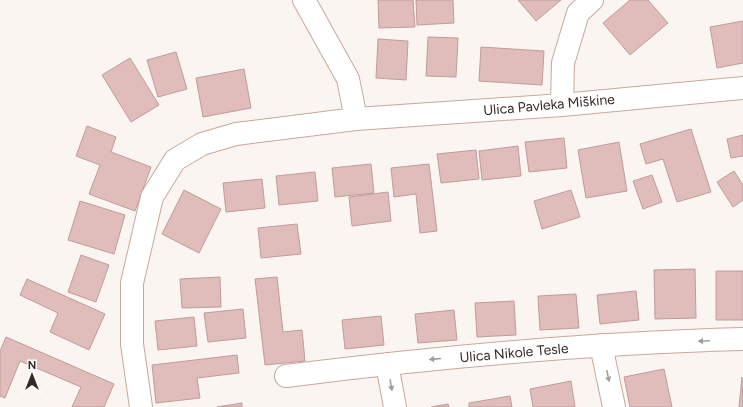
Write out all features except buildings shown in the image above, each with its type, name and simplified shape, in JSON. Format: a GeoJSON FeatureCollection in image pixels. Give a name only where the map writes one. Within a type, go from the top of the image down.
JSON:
{"type":"FeatureCollection","features":[{"type":"Feature","properties":{"kind":"street"},"geometry":{"type":"LineString","coordinates":[[304,0],[348,79],[356,119]]}},
{"type":"Feature","properties":{"kind":"street"},"geometry":{"type":"LineString","coordinates":[[562,105],[563,63],[578,13],[592,0]]}},
{"type":"Feature","properties":{"kind":"street","name":"Ulica Pavleka Miškine"},"geometry":{"type":"LineString","coordinates":[[140,407],[132,344],[132,283],[152,197],[175,160],[202,144],[236,134],[356,119],[562,105],[743,88]]}},
{"type":"Feature","properties":{"kind":"street","name":"Ulica Nikole Tesle"},"geometry":{"type":"LineString","coordinates":[[286,376],[386,364],[601,345],[743,339]]}},
{"type":"Feature","properties":{"kind":"street"},"geometry":{"type":"LineString","coordinates":[[601,345],[614,407]]}},
{"type":"Feature","properties":{"kind":"street"},"geometry":{"type":"LineString","coordinates":[[386,364],[394,407]]}}]}
